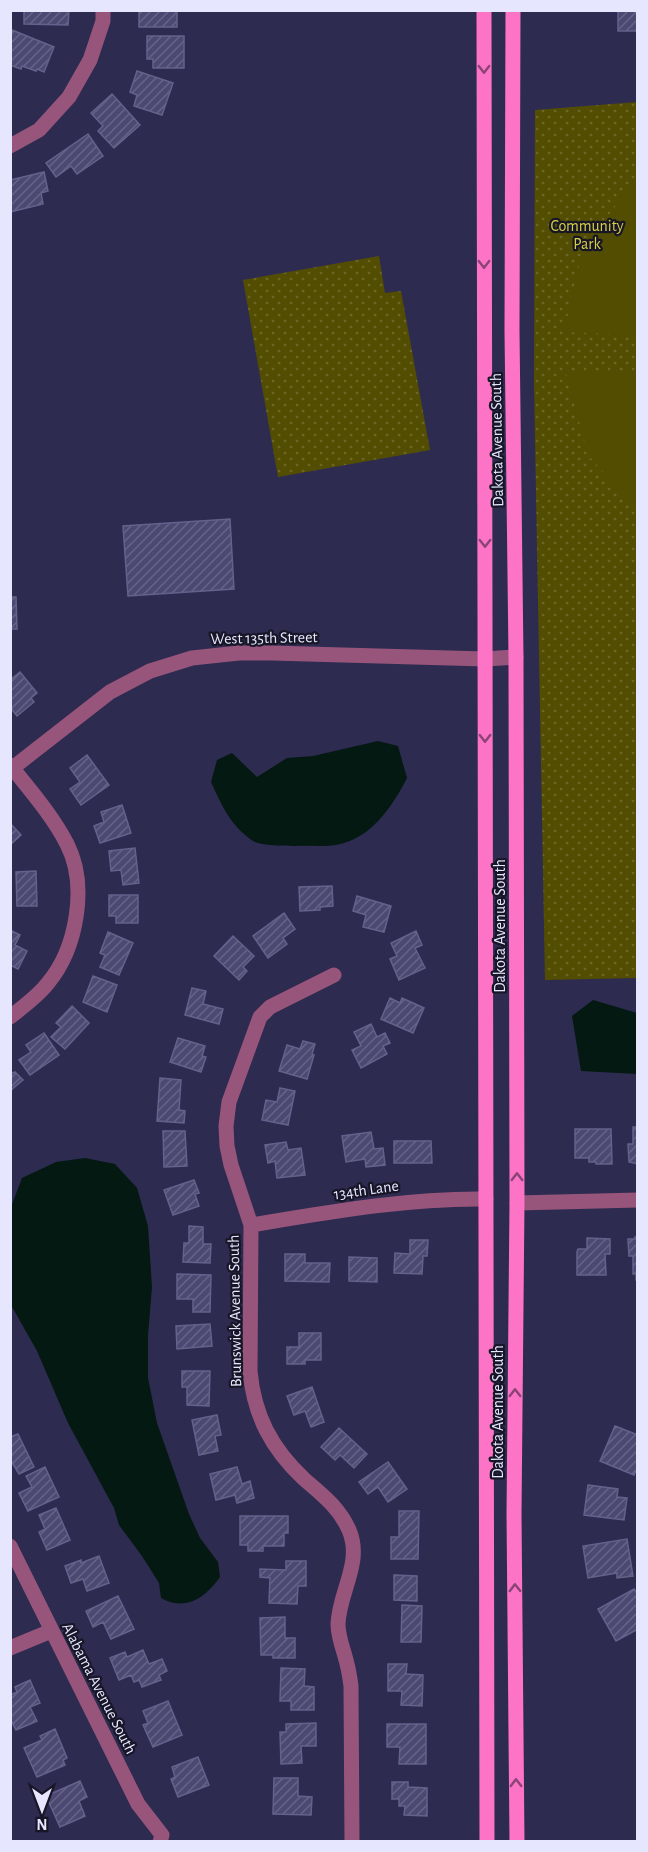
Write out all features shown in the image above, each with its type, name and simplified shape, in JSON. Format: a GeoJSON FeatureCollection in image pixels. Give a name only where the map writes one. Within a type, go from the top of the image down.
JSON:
{"type":"FeatureCollection","features":[{"type":"Feature","properties":{"kind":"main road","name":"Dakota Avenue South"},"geometry":{"type":"LineString","coordinates":[[484,10],[488,1842]]}},
{"type":"Feature","properties":{"kind":"main road","name":"Dakota Avenue South"},"geometry":{"type":"LineString","coordinates":[[513,10],[512,331],[516,657],[517,1203],[514,1514],[517,1842]]}},
{"type":"Feature","properties":{"kind":"street"},"geometry":{"type":"LineString","coordinates":[[10,146],[39,130],[69,97],[90,60],[103,21],[103,10]]}},
{"type":"Feature","properties":{"kind":"street","name":"West 135th Street"},"geometry":{"type":"LineString","coordinates":[[11,768],[110,692],[150,671],[192,658],[239,653],[485,659],[516,657]]}},
{"type":"Feature","properties":{"kind":"street"},"geometry":{"type":"LineString","coordinates":[[10,1017],[48,983],[61,963],[70,942],[78,894],[75,868],[68,846],[57,825],[11,768]]}},
{"type":"Feature","properties":{"kind":"street","name":"Brunswick Avenue South"},"geometry":{"type":"LineString","coordinates":[[334,975],[270,1007],[260,1017],[230,1102],[226,1126],[231,1165],[251,1224],[250,1371],[256,1410],[276,1448],[304,1478],[327,1498],[350,1531],[353,1550],[352,1566],[339,1606],[338,1626],[351,1686],[352,1842]]}},
{"type":"Feature","properties":{"kind":"street","name":"134th Lane"},"geometry":{"type":"LineString","coordinates":[[251,1224],[382,1204],[460,1198],[486,1199]]}},
{"type":"Feature","properties":{"kind":"street"},"geometry":{"type":"LineString","coordinates":[[517,1203],[638,1200]]}},
{"type":"Feature","properties":{"kind":"street","name":"Alabama Avenue South"},"geometry":{"type":"LineString","coordinates":[[10,1546],[138,1804],[166,1839]]}},
{"type":"Feature","properties":{"kind":"street"},"geometry":{"type":"LineString","coordinates":[[10,1648],[51,1630]]}},
{"type":"Feature","properties":{"kind":"green space","name":"Community Park"},"geometry":{"type":"Polygon","coordinates":[[[637,102],[637,978],[545,980],[534,384],[535,110],[637,102]]]}},
{"type":"Feature","properties":{"kind":"green space"},"geometry":{"type":"Polygon","coordinates":[[[637,185],[637,335],[564,332],[583,248],[628,190],[637,185]]]}},
{"type":"Feature","properties":{"kind":"green space"},"geometry":{"type":"Polygon","coordinates":[[[379,256],[385,293],[401,291],[430,450],[278,477],[243,280],[379,256]]]}},
{"type":"Feature","properties":{"kind":"green space"},"geometry":{"type":"Polygon","coordinates":[[[566,373],[637,373],[637,510],[588,455],[566,373]]]}},
{"type":"Feature","properties":{"kind":"shaded area"},"geometry":{"type":"Polygon","coordinates":[[[378,741],[398,746],[407,778],[387,810],[370,829],[348,842],[336,845],[279,846],[253,841],[233,822],[211,782],[217,760],[232,753],[257,777],[287,758],[313,756],[378,741]]]}},
{"type":"Feature","properties":{"kind":"shaded area"},"geometry":{"type":"Polygon","coordinates":[[[593,1000],[637,1013],[637,1074],[581,1071],[572,1016],[593,1000]]]}},
{"type":"Feature","properties":{"kind":"shaded area"},"geometry":{"type":"Polygon","coordinates":[[[85,1158],[115,1164],[137,1188],[148,1226],[152,1287],[148,1336],[148,1378],[157,1423],[189,1514],[200,1538],[218,1562],[220,1577],[202,1596],[187,1603],[170,1602],[161,1598],[159,1583],[119,1525],[114,1508],[68,1423],[37,1351],[11,1305],[11,1207],[22,1178],[56,1162],[85,1158]]]}},
{"type":"Feature","properties":{"kind":"building"},"geometry":{"type":"Polygon","coordinates":[[[24,10],[69,10],[68,25],[24,24],[24,10]]]}},
{"type":"Feature","properties":{"kind":"building"},"geometry":{"type":"Polygon","coordinates":[[[139,10],[177,10],[177,27],[139,27],[139,10]]]}},
{"type":"Feature","properties":{"kind":"building"},"geometry":{"type":"Polygon","coordinates":[[[618,10],[638,10],[638,31],[618,31],[618,10]]]}},
{"type":"Feature","properties":{"kind":"building"},"geometry":{"type":"Polygon","coordinates":[[[12,30],[54,47],[44,72],[10,65],[12,30]]]}},
{"type":"Feature","properties":{"kind":"building"},"geometry":{"type":"Polygon","coordinates":[[[147,36],[184,36],[184,68],[153,68],[153,59],[147,59],[147,36]]]}},
{"type":"Feature","properties":{"kind":"building"},"geometry":{"type":"Polygon","coordinates":[[[137,71],[173,83],[162,115],[134,106],[137,95],[130,92],[137,71]]]}},
{"type":"Feature","properties":{"kind":"building"},"geometry":{"type":"Polygon","coordinates":[[[112,94],[140,125],[114,148],[98,131],[103,126],[91,113],[112,94]]]}},
{"type":"Feature","properties":{"kind":"building"},"geometry":{"type":"Polygon","coordinates":[[[88,134],[103,156],[77,174],[71,166],[56,177],[46,163],[88,134]]]}},
{"type":"Feature","properties":{"kind":"building"},"geometry":{"type":"Polygon","coordinates":[[[44,172],[48,191],[41,193],[43,204],[10,212],[10,180],[44,172]]]}},
{"type":"Feature","properties":{"kind":"building"},"geometry":{"type":"Polygon","coordinates":[[[230,519],[234,589],[128,596],[123,526],[230,519]]]}},
{"type":"Feature","properties":{"kind":"building"},"geometry":{"type":"Polygon","coordinates":[[[10,597],[16,597],[17,629],[10,629],[10,597]]]}},
{"type":"Feature","properties":{"kind":"building"},"geometry":{"type":"Polygon","coordinates":[[[20,672],[37,693],[31,698],[34,702],[17,716],[10,707],[10,680],[20,672]]]}},
{"type":"Feature","properties":{"kind":"building"},"geometry":{"type":"Polygon","coordinates":[[[87,755],[109,785],[81,805],[70,789],[80,782],[70,768],[87,755]]]}},
{"type":"Feature","properties":{"kind":"building"},"geometry":{"type":"Polygon","coordinates":[[[122,805],[131,833],[100,843],[94,826],[104,822],[101,812],[122,805]]]}},
{"type":"Feature","properties":{"kind":"building"},"geometry":{"type":"Polygon","coordinates":[[[10,823],[21,835],[10,845],[10,823]]]}},
{"type":"Feature","properties":{"kind":"building"},"geometry":{"type":"Polygon","coordinates":[[[135,848],[139,883],[123,885],[121,870],[111,871],[109,851],[135,848]]]}},
{"type":"Feature","properties":{"kind":"building"},"geometry":{"type":"Polygon","coordinates":[[[36,871],[37,906],[17,906],[16,872],[36,871]]]}},
{"type":"Feature","properties":{"kind":"building"},"geometry":{"type":"Polygon","coordinates":[[[332,886],[333,906],[320,907],[320,910],[300,911],[299,887],[332,886]]]}},
{"type":"Feature","properties":{"kind":"building"},"geometry":{"type":"Polygon","coordinates":[[[109,895],[138,895],[138,923],[116,923],[116,916],[109,916],[109,895]]]}},
{"type":"Feature","properties":{"kind":"building"},"geometry":{"type":"Polygon","coordinates":[[[357,896],[391,906],[384,932],[363,927],[366,915],[353,911],[357,896]]]}},
{"type":"Feature","properties":{"kind":"building"},"geometry":{"type":"Polygon","coordinates":[[[284,913],[295,929],[283,938],[287,944],[268,958],[253,936],[284,913]]]}},
{"type":"Feature","properties":{"kind":"building"},"geometry":{"type":"Polygon","coordinates":[[[10,930],[20,935],[15,945],[27,951],[18,969],[10,965],[10,930]]]}},
{"type":"Feature","properties":{"kind":"building"},"geometry":{"type":"Polygon","coordinates":[[[416,931],[422,945],[415,948],[425,968],[399,980],[390,959],[397,956],[391,943],[416,931]]]}},
{"type":"Feature","properties":{"kind":"building"},"geometry":{"type":"Polygon","coordinates":[[[108,932],[133,943],[119,975],[100,967],[105,955],[100,953],[108,932]]]}},
{"type":"Feature","properties":{"kind":"building"},"geometry":{"type":"Polygon","coordinates":[[[233,936],[254,956],[243,967],[247,971],[239,980],[214,956],[233,936]]]}},
{"type":"Feature","properties":{"kind":"building"},"geometry":{"type":"Polygon","coordinates":[[[93,976],[117,985],[107,1012],[83,1002],[93,976]]]}},
{"type":"Feature","properties":{"kind":"building"},"geometry":{"type":"Polygon","coordinates":[[[192,988],[206,991],[203,1004],[223,1009],[219,1024],[185,1015],[192,988]]]}},
{"type":"Feature","properties":{"kind":"building"},"geometry":{"type":"Polygon","coordinates":[[[390,998],[400,1003],[402,998],[424,1008],[413,1033],[381,1019],[390,998]]]}},
{"type":"Feature","properties":{"kind":"building"},"geometry":{"type":"Polygon","coordinates":[[[72,1006],[89,1023],[65,1049],[51,1037],[61,1027],[56,1023],[72,1006]]]}},
{"type":"Feature","properties":{"kind":"building"},"geometry":{"type":"Polygon","coordinates":[[[371,1024],[377,1037],[385,1033],[390,1043],[383,1046],[387,1054],[361,1068],[352,1050],[361,1046],[354,1032],[371,1024]]]}},
{"type":"Feature","properties":{"kind":"building"},"geometry":{"type":"Polygon","coordinates":[[[44,1033],[59,1055],[30,1075],[19,1060],[31,1052],[26,1045],[44,1033]]]}},
{"type":"Feature","properties":{"kind":"building"},"geometry":{"type":"Polygon","coordinates":[[[178,1038],[205,1046],[202,1056],[206,1057],[201,1072],[170,1062],[178,1038]]]}},
{"type":"Feature","properties":{"kind":"building"},"geometry":{"type":"Polygon","coordinates":[[[303,1041],[315,1044],[307,1079],[279,1071],[287,1045],[300,1049],[303,1041]]]}},
{"type":"Feature","properties":{"kind":"building"},"geometry":{"type":"Polygon","coordinates":[[[15,1072],[23,1080],[10,1091],[10,1074],[15,1072]]]}},
{"type":"Feature","properties":{"kind":"building"},"geometry":{"type":"Polygon","coordinates":[[[160,1078],[181,1080],[179,1110],[185,1111],[184,1123],[157,1121],[160,1078]]]}},
{"type":"Feature","properties":{"kind":"building"},"geometry":{"type":"Polygon","coordinates":[[[280,1088],[295,1091],[288,1125],[262,1120],[266,1100],[277,1102],[280,1088]]]}},
{"type":"Feature","properties":{"kind":"building"},"geometry":{"type":"Polygon","coordinates":[[[633,1127],[638,1127],[638,1164],[629,1162],[628,1144],[633,1144],[633,1127]]]}},
{"type":"Feature","properties":{"kind":"building"},"geometry":{"type":"Polygon","coordinates":[[[575,1129],[611,1129],[612,1164],[596,1164],[596,1162],[589,1162],[589,1158],[575,1158],[575,1129]]]}},
{"type":"Feature","properties":{"kind":"building"},"geometry":{"type":"Polygon","coordinates":[[[163,1131],[185,1131],[187,1166],[164,1167],[163,1131]]]}},
{"type":"Feature","properties":{"kind":"building"},"geometry":{"type":"Polygon","coordinates":[[[371,1132],[374,1149],[383,1148],[385,1165],[366,1167],[365,1159],[346,1162],[342,1136],[371,1132]]]}},
{"type":"Feature","properties":{"kind":"building"},"geometry":{"type":"Polygon","coordinates":[[[394,1141],[431,1141],[432,1163],[394,1163],[394,1141]]]}},
{"type":"Feature","properties":{"kind":"building"},"geometry":{"type":"Polygon","coordinates":[[[286,1142],[288,1150],[301,1148],[305,1175],[277,1178],[275,1161],[268,1163],[265,1145],[286,1142]]]}},
{"type":"Feature","properties":{"kind":"building"},"geometry":{"type":"Polygon","coordinates":[[[194,1180],[199,1193],[195,1194],[199,1206],[173,1215],[164,1190],[194,1180]]]}},
{"type":"Feature","properties":{"kind":"building"},"geometry":{"type":"Polygon","coordinates":[[[189,1226],[203,1227],[203,1244],[211,1244],[210,1263],[183,1262],[184,1243],[189,1243],[189,1226]]]}},
{"type":"Feature","properties":{"kind":"building"},"geometry":{"type":"Polygon","coordinates":[[[638,1237],[638,1280],[636,1280],[636,1274],[633,1274],[633,1256],[629,1256],[628,1239],[635,1239],[638,1237]]]}},
{"type":"Feature","properties":{"kind":"building"},"geometry":{"type":"Polygon","coordinates":[[[587,1238],[610,1239],[610,1254],[605,1254],[606,1275],[577,1275],[577,1252],[578,1249],[587,1249],[587,1238]]]}},
{"type":"Feature","properties":{"kind":"building"},"geometry":{"type":"Polygon","coordinates":[[[410,1240],[428,1240],[427,1256],[423,1256],[422,1274],[394,1273],[395,1253],[410,1254],[410,1240]]]}},
{"type":"Feature","properties":{"kind":"building"},"geometry":{"type":"Polygon","coordinates":[[[285,1254],[305,1254],[305,1263],[330,1263],[329,1282],[285,1281],[285,1254]]]}},
{"type":"Feature","properties":{"kind":"building"},"geometry":{"type":"Polygon","coordinates":[[[349,1257],[377,1258],[377,1282],[349,1281],[349,1257]]]}},
{"type":"Feature","properties":{"kind":"building"},"geometry":{"type":"Polygon","coordinates":[[[177,1274],[211,1275],[210,1312],[193,1312],[193,1299],[177,1299],[177,1274]]]}},
{"type":"Feature","properties":{"kind":"building"},"geometry":{"type":"Polygon","coordinates":[[[210,1324],[212,1346],[177,1349],[176,1326],[210,1324]]]}},
{"type":"Feature","properties":{"kind":"building"},"geometry":{"type":"Polygon","coordinates":[[[299,1333],[321,1333],[321,1360],[305,1360],[305,1364],[287,1364],[287,1347],[299,1347],[299,1333]]]}},
{"type":"Feature","properties":{"kind":"building"},"geometry":{"type":"Polygon","coordinates":[[[182,1371],[210,1371],[209,1406],[187,1405],[187,1387],[182,1387],[182,1371]]]}},
{"type":"Feature","properties":{"kind":"building"},"geometry":{"type":"Polygon","coordinates":[[[312,1387],[324,1422],[311,1427],[305,1411],[294,1415],[287,1396],[312,1387]]]}},
{"type":"Feature","properties":{"kind":"building"},"geometry":{"type":"Polygon","coordinates":[[[217,1415],[221,1435],[215,1436],[218,1451],[199,1455],[192,1420],[217,1415]]]}},
{"type":"Feature","properties":{"kind":"building"},"geometry":{"type":"Polygon","coordinates":[[[615,1426],[638,1435],[638,1467],[634,1475],[600,1461],[615,1426]]]}},
{"type":"Feature","properties":{"kind":"building"},"geometry":{"type":"Polygon","coordinates":[[[339,1428],[367,1454],[354,1468],[340,1455],[335,1460],[321,1447],[339,1428]]]}},
{"type":"Feature","properties":{"kind":"building"},"geometry":{"type":"Polygon","coordinates":[[[18,1434],[34,1467],[19,1474],[10,1459],[10,1437],[18,1434]]]}},
{"type":"Feature","properties":{"kind":"building"},"geometry":{"type":"Polygon","coordinates":[[[388,1462],[407,1489],[388,1502],[378,1487],[368,1494],[359,1482],[388,1462]]]}},
{"type":"Feature","properties":{"kind":"building"},"geometry":{"type":"Polygon","coordinates":[[[45,1467],[59,1497],[28,1511],[19,1493],[32,1487],[26,1476],[45,1467]]]}},
{"type":"Feature","properties":{"kind":"building"},"geometry":{"type":"Polygon","coordinates":[[[237,1467],[242,1484],[250,1481],[254,1498],[237,1503],[235,1495],[216,1500],[210,1474],[237,1467]]]}},
{"type":"Feature","properties":{"kind":"building"},"geometry":{"type":"Polygon","coordinates":[[[588,1485],[618,1489],[617,1497],[627,1498],[624,1520],[584,1515],[588,1485]]]}},
{"type":"Feature","properties":{"kind":"building"},"geometry":{"type":"Polygon","coordinates":[[[56,1508],[70,1540],[47,1550],[39,1532],[45,1529],[39,1515],[56,1508]]]}},
{"type":"Feature","properties":{"kind":"building"},"geometry":{"type":"Polygon","coordinates":[[[399,1511],[419,1511],[418,1559],[391,1559],[391,1537],[399,1537],[399,1511]]]}},
{"type":"Feature","properties":{"kind":"building"},"geometry":{"type":"Polygon","coordinates":[[[240,1516],[288,1516],[288,1533],[284,1533],[284,1546],[263,1546],[263,1551],[248,1551],[248,1545],[240,1545],[240,1516]]]}},
{"type":"Feature","properties":{"kind":"building"},"geometry":{"type":"Polygon","coordinates":[[[627,1539],[633,1576],[617,1578],[617,1573],[588,1578],[583,1546],[627,1539]]]}},
{"type":"Feature","properties":{"kind":"building"},"geometry":{"type":"Polygon","coordinates":[[[99,1556],[109,1583],[87,1591],[83,1579],[71,1583],[65,1566],[99,1556]]]}},
{"type":"Feature","properties":{"kind":"building"},"geometry":{"type":"Polygon","coordinates":[[[286,1561],[306,1561],[306,1586],[298,1586],[297,1604],[269,1603],[270,1578],[260,1577],[260,1569],[286,1570],[286,1561]]]}},
{"type":"Feature","properties":{"kind":"building"},"geometry":{"type":"Polygon","coordinates":[[[394,1575],[417,1576],[417,1601],[394,1600],[394,1575]]]}},
{"type":"Feature","properties":{"kind":"building"},"geometry":{"type":"Polygon","coordinates":[[[634,1589],[638,1595],[638,1629],[616,1641],[598,1609],[634,1589]]]}},
{"type":"Feature","properties":{"kind":"building"},"geometry":{"type":"Polygon","coordinates":[[[118,1596],[134,1629],[111,1639],[103,1622],[93,1627],[86,1611],[118,1596]]]}},
{"type":"Feature","properties":{"kind":"building"},"geometry":{"type":"Polygon","coordinates":[[[402,1605],[422,1606],[421,1642],[401,1642],[402,1605]]]}},
{"type":"Feature","properties":{"kind":"building"},"geometry":{"type":"Polygon","coordinates":[[[285,1617],[285,1638],[295,1638],[295,1658],[273,1658],[273,1655],[261,1655],[260,1618],[285,1617]]]}},
{"type":"Feature","properties":{"kind":"building"},"geometry":{"type":"Polygon","coordinates":[[[143,1650],[149,1664],[162,1659],[167,1671],[159,1675],[161,1680],[142,1687],[139,1680],[134,1682],[131,1675],[119,1680],[110,1658],[125,1652],[127,1657],[143,1650]]]}},
{"type":"Feature","properties":{"kind":"building"},"geometry":{"type":"Polygon","coordinates":[[[388,1664],[407,1664],[406,1674],[423,1675],[422,1706],[401,1705],[402,1691],[388,1691],[388,1664]]]}},
{"type":"Feature","properties":{"kind":"building"},"geometry":{"type":"Polygon","coordinates":[[[281,1668],[305,1669],[304,1686],[314,1687],[314,1710],[291,1710],[291,1701],[280,1701],[281,1668]]]}},
{"type":"Feature","properties":{"kind":"building"},"geometry":{"type":"Polygon","coordinates":[[[30,1680],[40,1703],[30,1707],[37,1721],[16,1730],[10,1718],[10,1695],[17,1692],[15,1687],[30,1680]]]}},
{"type":"Feature","properties":{"kind":"building"},"geometry":{"type":"Polygon","coordinates":[[[168,1701],[182,1735],[153,1747],[143,1725],[148,1723],[143,1711],[168,1701]]]}},
{"type":"Feature","properties":{"kind":"building"},"geometry":{"type":"Polygon","coordinates":[[[316,1723],[316,1746],[301,1746],[302,1763],[281,1764],[280,1732],[286,1732],[286,1724],[316,1723]]]}},
{"type":"Feature","properties":{"kind":"building"},"geometry":{"type":"Polygon","coordinates":[[[387,1724],[426,1724],[426,1764],[399,1764],[400,1747],[387,1747],[387,1724]]]}},
{"type":"Feature","properties":{"kind":"building"},"geometry":{"type":"Polygon","coordinates":[[[55,1729],[67,1758],[63,1760],[65,1765],[37,1777],[24,1748],[42,1740],[40,1736],[55,1729]]]}},
{"type":"Feature","properties":{"kind":"building"},"geometry":{"type":"Polygon","coordinates":[[[198,1757],[209,1785],[178,1797],[171,1779],[175,1777],[172,1767],[198,1757]]]}},
{"type":"Feature","properties":{"kind":"building"},"geometry":{"type":"Polygon","coordinates":[[[274,1778],[298,1778],[298,1796],[312,1797],[311,1815],[273,1814],[274,1778]]]}},
{"type":"Feature","properties":{"kind":"building"},"geometry":{"type":"Polygon","coordinates":[[[80,1781],[87,1797],[79,1801],[85,1816],[60,1827],[46,1796],[80,1781]]]}},
{"type":"Feature","properties":{"kind":"building"},"geometry":{"type":"Polygon","coordinates":[[[392,1782],[408,1782],[408,1787],[427,1788],[427,1816],[404,1815],[405,1806],[399,1806],[399,1799],[392,1799],[392,1782]]]}}]}
